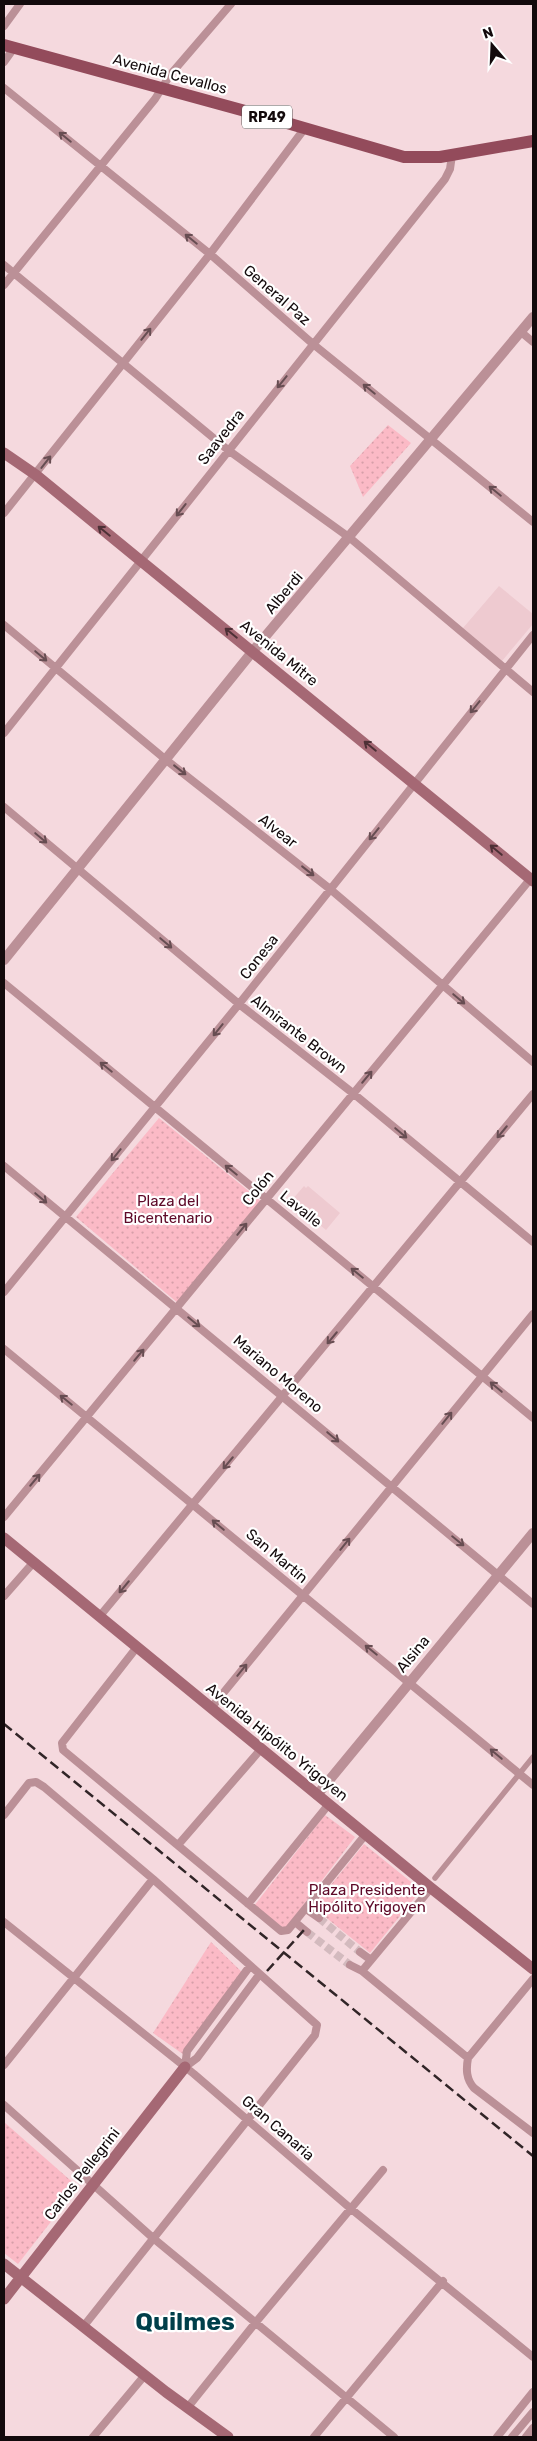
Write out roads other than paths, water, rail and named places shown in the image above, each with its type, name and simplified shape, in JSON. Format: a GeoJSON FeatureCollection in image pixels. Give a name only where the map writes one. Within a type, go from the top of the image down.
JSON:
{"type":"FeatureCollection","features":[{"type":"Feature","properties":{"kind":"main road","name":"Avenida Cevallos"},"geometry":{"type":"LineString","coordinates":[[9,47],[160,90],[305,128],[404,158],[430,158],[452,155],[533,140]]}},
{"type":"Feature","properties":{"kind":"main road","name":"Avenida Mitre"},"geometry":{"type":"LineString","coordinates":[[4,453],[36,475],[532,879]]}},
{"type":"Feature","properties":{"kind":"main road","name":"Avenida Hipólito Yrigoyen"},"geometry":{"type":"LineString","coordinates":[[4,1538],[32,1563],[366,1834],[433,1883],[533,1969]]}},
{"type":"Feature","properties":{"kind":"main road","name":"Carlos Pellegrini"},"geometry":{"type":"LineString","coordinates":[[4,2299],[185,2067]]}},
{"type":"Feature","properties":{"kind":"main road"},"geometry":{"type":"LineString","coordinates":[[4,2264],[82,2327],[228,2437]]}},
{"type":"Feature","properties":{"kind":"street"},"geometry":{"type":"LineString","coordinates":[[4,26],[20,4]]}},
{"type":"Feature","properties":{"kind":"street"},"geometry":{"type":"LineString","coordinates":[[4,285],[155,99],[170,75],[231,4]]}},
{"type":"Feature","properties":{"kind":"street"},"geometry":{"type":"LineString","coordinates":[[4,62],[9,47]]}},
{"type":"Feature","properties":{"kind":"street","name":"General Paz"},"geometry":{"type":"LineString","coordinates":[[4,88],[210,254],[313,344],[533,522]]}},
{"type":"Feature","properties":{"kind":"street"},"geometry":{"type":"LineString","coordinates":[[4,513],[210,254],[305,128]]}},
{"type":"Feature","properties":{"kind":"street","name":"Saavedra"},"geometry":{"type":"LineString","coordinates":[[4,733],[445,179],[450,169],[452,155]]}},
{"type":"Feature","properties":{"kind":"street"},"geometry":{"type":"LineString","coordinates":[[4,266],[228,450],[350,538],[533,692]]}},
{"type":"Feature","properties":{"kind":"street","name":"Alberdi"},"geometry":{"type":"LineString","coordinates":[[4,960],[254,651],[533,317]]}},
{"type":"Feature","properties":{"kind":"street"},"geometry":{"type":"LineString","coordinates":[[521,332],[533,342]]}},
{"type":"Feature","properties":{"kind":"street","name":"Alvear"},"geometry":{"type":"LineString","coordinates":[[4,625],[166,759],[330,889],[533,1062]]}},
{"type":"Feature","properties":{"kind":"street","name":"Conesa"},"geometry":{"type":"LineString","coordinates":[[4,1292],[239,1004],[533,635]]}},
{"type":"Feature","properties":{"kind":"street","name":"Almirante Brown"},"geometry":{"type":"LineString","coordinates":[[4,807],[239,1004],[354,1094],[533,1242]]}},
{"type":"Feature","properties":{"kind":"street","name":"Colón"},"geometry":{"type":"LineString","coordinates":[[4,1517],[88,1418],[267,1198],[532,879]]}},
{"type":"Feature","properties":{"kind":"street","name":"Lavalle"},"geometry":{"type":"LineString","coordinates":[[4,983],[533,1418]]}},
{"type":"Feature","properties":{"kind":"street"},"geometry":{"type":"LineString","coordinates":[[99,1616],[284,1396],[533,1094]]}},
{"type":"Feature","properties":{"kind":"street","name":"Mariano Moreno"},"geometry":{"type":"LineString","coordinates":[[4,1166],[533,1604]]}},
{"type":"Feature","properties":{"kind":"street"},"geometry":{"type":"LineString","coordinates":[[212,1708],[533,1314]]}},
{"type":"Feature","properties":{"kind":"street","name":"San Martín"},"geometry":{"type":"LineString","coordinates":[[4,1348],[410,1681],[533,1785]]}},
{"type":"Feature","properties":{"kind":"street","name":"Alsina"},"geometry":{"type":"LineString","coordinates":[[317,1794],[533,1533]]}},
{"type":"Feature","properties":{"kind":"street"},"geometry":{"type":"LineString","coordinates":[[4,1596],[32,1563]]}},
{"type":"Feature","properties":{"kind":"street"},"geometry":{"type":"LineString","coordinates":[[137,1647],[62,1743],[63,1750],[248,1904],[284,1932],[295,1922],[366,1834]]}},
{"type":"Feature","properties":{"kind":"street"},"geometry":{"type":"LineString","coordinates":[[178,1845],[261,1749]]}},
{"type":"Feature","properties":{"kind":"street"},"geometry":{"type":"LineString","coordinates":[[362,1971],[533,1757]]}},
{"type":"Feature","properties":{"kind":"street"},"geometry":{"type":"LineString","coordinates":[[4,1815],[29,1783],[36,1782],[44,1786],[314,2021],[317,2030],[82,2327]]}},
{"type":"Feature","properties":{"kind":"street"},"geometry":{"type":"LineString","coordinates":[[248,1904],[329,1804]]}},
{"type":"Feature","properties":{"kind":"street"},"geometry":{"type":"LineString","coordinates":[[4,2065],[153,1879]]}},
{"type":"Feature","properties":{"kind":"street"},"geometry":{"type":"LineString","coordinates":[[306,1908],[319,1918]]}},
{"type":"Feature","properties":{"kind":"street","name":"Gran Canaria"},"geometry":{"type":"LineString","coordinates":[[4,1922],[74,1980],[185,2067],[350,2208],[533,2357]]}},
{"type":"Feature","properties":{"kind":"street"},"geometry":{"type":"LineString","coordinates":[[295,1922],[307,1932]]}},
{"type":"Feature","properties":{"kind":"street"},"geometry":{"type":"LineString","coordinates":[[360,1952],[372,1960]]}},
{"type":"Feature","properties":{"kind":"street"},"geometry":{"type":"LineString","coordinates":[[350,1965],[362,1971],[468,2058]]}},
{"type":"Feature","properties":{"kind":"street","name":"Carlos Pellegrini"},"geometry":{"type":"LineString","coordinates":[[185,2067],[187,2051],[250,1966]]}},
{"type":"Feature","properties":{"kind":"street","name":"Carlos Pellegrini"},"geometry":{"type":"LineString","coordinates":[[185,2067],[197,2058],[259,1975]]}},
{"type":"Feature","properties":{"kind":"street"},"geometry":{"type":"LineString","coordinates":[[533,1979],[468,2058],[466,2069],[471,2084],[533,2133]]}},
{"type":"Feature","properties":{"kind":"street"},"geometry":{"type":"LineString","coordinates":[[4,2104],[153,2238],[394,2437]]}},
{"type":"Feature","properties":{"kind":"street"},"geometry":{"type":"LineString","coordinates":[[188,2407],[383,2170]]}},
{"type":"Feature","properties":{"kind":"street"},"geometry":{"type":"LineString","coordinates":[[314,2437],[443,2282]]}},
{"type":"Feature","properties":{"kind":"street"},"geometry":{"type":"LineString","coordinates":[[93,2437],[145,2375]]}},
{"type":"Feature","properties":{"kind":"street"},"geometry":{"type":"LineString","coordinates":[[497,2437],[533,2392]]}},
{"type":"Feature","properties":{"kind":"street"},"geometry":{"type":"LineString","coordinates":[[512,2437],[533,2412]]}},
{"type":"Feature","properties":{"kind":"street"},"geometry":{"type":"LineString","coordinates":[[526,2437],[533,2428]]}},
{"type":"Feature","properties":{"kind":"tunnel"},"geometry":{"type":"LineString","coordinates":[[319,1918],[360,1952]]}},
{"type":"Feature","properties":{"kind":"tunnel"},"geometry":{"type":"LineString","coordinates":[[307,1932],[350,1965]]}},
{"type":"Feature","properties":{"kind":"railway"},"geometry":{"type":"LineString","coordinates":[[4,1724],[533,2156]]}},
{"type":"Feature","properties":{"kind":"railway"},"geometry":{"type":"LineString","coordinates":[[267,1971],[304,1930]]}},
{"type":"Feature","properties":{"kind":"district","name":"Quilmes"},"geometry":{"type":"Point","coordinates":[185,2321]}},
{"type":"Feature","properties":{"kind":"park label","name":"Plaza del Bicentenario"},"geometry":{"type":"Point","coordinates":[168,1210]}},
{"type":"Feature","properties":{"kind":"park label","name":"Plaza Presidente Hipólito Yrigoyen"},"geometry":{"type":"Point","coordinates":[367,1898]}}]}
